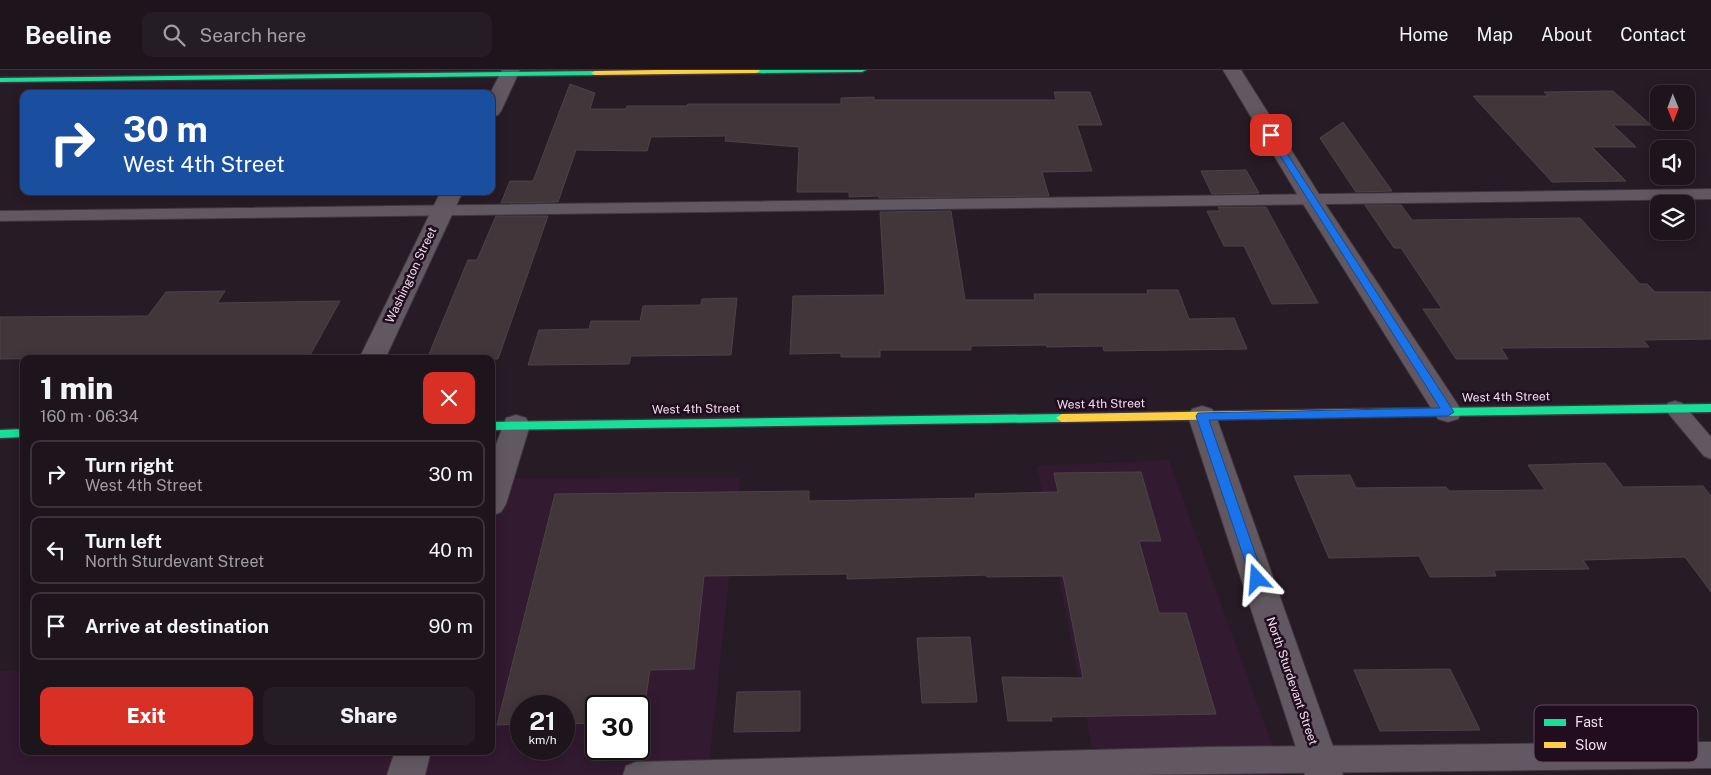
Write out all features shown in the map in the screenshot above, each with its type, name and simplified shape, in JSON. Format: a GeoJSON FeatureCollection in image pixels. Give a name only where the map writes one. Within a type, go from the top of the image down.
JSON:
{"type":"FeatureCollection","features":[{"type":"Feature","properties":{"kind":"main road"},"geometry":{"type":"LineString","coordinates":[[0,80],[510,72],[862,70]]}},
{"type":"Feature","properties":{"kind":"main road","name":"West 4th Street"},"geometry":{"type":"LineString","coordinates":[[504,426],[1711,408]]}},
{"type":"Feature","properties":{"kind":"main road"},"geometry":{"type":"LineString","coordinates":[[0,434],[20,434]]}},
{"type":"Feature","properties":{"kind":"street"},"geometry":{"type":"LineString","coordinates":[[1232,70],[1311,199],[1448,412]]}},
{"type":"Feature","properties":{"kind":"street"},"geometry":{"type":"LineString","coordinates":[[495,103],[510,72]]}},
{"type":"Feature","properties":{"kind":"street","name":"Washington Street"},"geometry":{"type":"LineString","coordinates":[[374,355],[447,201]]}},
{"type":"Feature","properties":{"kind":"street","name":"North Sturdevant Street"},"geometry":{"type":"LineString","coordinates":[[1202,416],[1321,768]]}},
{"type":"Feature","properties":{"kind":"street"},"geometry":{"type":"LineString","coordinates":[[495,480],[504,426]]}},
{"type":"Feature","properties":{"kind":"street"},"geometry":{"type":"LineString","coordinates":[[406,775],[412,755]]}},
{"type":"Feature","properties":{"kind":"lane"},"geometry":{"type":"LineString","coordinates":[[0,216],[447,201],[1311,199],[1711,194]]}},
{"type":"Feature","properties":{"kind":"lane"},"geometry":{"type":"LineString","coordinates":[[1675,408],[1711,451]]}},
{"type":"Feature","properties":{"kind":"lane"},"geometry":{"type":"LineString","coordinates":[[1698,755],[1711,755]]}},
{"type":"Feature","properties":{"kind":"lane"},"geometry":{"type":"LineString","coordinates":[[636,775],[1207,760],[1321,768],[1534,761]]}},
{"type":"Feature","properties":{"kind":"shaded area"},"geometry":{"type":"Polygon","coordinates":[[[1169,460],[1283,775],[1103,775],[1092,747],[1037,466],[1169,460]]]}},
{"type":"Feature","properties":{"kind":"shaded area"},"geometry":{"type":"Polygon","coordinates":[[[740,477],[708,775],[0,775],[0,671],[20,671],[20,755],[495,755],[495,478],[740,477]]]}},
{"type":"Feature","properties":{"kind":"building"},"geometry":{"type":"Polygon","coordinates":[[[570,84],[595,93],[590,109],[626,109],[627,106],[687,106],[688,104],[841,104],[841,98],[874,97],[874,100],[1056,100],[1054,92],[1090,92],[1102,125],[1077,125],[1092,171],[1042,172],[1049,196],[879,198],[879,196],[849,197],[849,192],[797,192],[799,147],[725,141],[726,136],[651,137],[647,151],[576,150],[558,202],[501,203],[510,181],[533,181],[570,84]]]}},
{"type":"Feature","properties":{"kind":"building"},"geometry":{"type":"Polygon","coordinates":[[[1613,91],[1650,124],[1613,125],[1636,147],[1592,147],[1626,181],[1552,182],[1473,96],[1548,96],[1544,92],[1613,91]]]}},
{"type":"Feature","properties":{"kind":"building"},"geometry":{"type":"Polygon","coordinates":[[[1343,122],[1392,191],[1356,192],[1320,138],[1343,122]]]}},
{"type":"Feature","properties":{"kind":"building"},"geometry":{"type":"Polygon","coordinates":[[[1246,170],[1259,193],[1212,194],[1201,171],[1246,170]]]}},
{"type":"Feature","properties":{"kind":"building"},"geometry":{"type":"Polygon","coordinates":[[[1365,205],[1401,205],[1412,220],[1580,218],[1640,284],[1647,284],[1655,292],[1711,292],[1711,339],[1643,340],[1649,347],[1501,348],[1508,359],[1456,359],[1423,309],[1442,309],[1401,248],[1394,248],[1365,205]]]}},
{"type":"Feature","properties":{"kind":"building"},"geometry":{"type":"Polygon","coordinates":[[[1218,207],[1266,207],[1318,303],[1272,304],[1244,246],[1224,246],[1207,211],[1220,211],[1218,207]]]}},
{"type":"Feature","properties":{"kind":"building"},"geometry":{"type":"Polygon","coordinates":[[[951,211],[965,300],[1035,300],[1034,294],[1148,294],[1147,290],[1178,290],[1189,319],[1234,318],[1247,349],[1104,351],[1103,346],[1047,347],[1047,345],[971,346],[971,350],[880,350],[880,357],[841,357],[841,353],[790,354],[793,296],[885,295],[880,212],[951,211]]]}},
{"type":"Feature","properties":{"kind":"building"},"geometry":{"type":"Polygon","coordinates":[[[496,216],[548,216],[498,359],[495,359],[495,355],[429,355],[468,260],[477,260],[496,216]]]}},
{"type":"Feature","properties":{"kind":"building"},"geometry":{"type":"Polygon","coordinates":[[[225,291],[217,303],[340,301],[310,355],[20,355],[20,359],[0,359],[0,317],[148,316],[166,292],[225,291]]]}},
{"type":"Feature","properties":{"kind":"building"},"geometry":{"type":"Polygon","coordinates":[[[737,298],[731,355],[631,356],[629,364],[528,365],[539,330],[589,329],[591,321],[640,321],[643,306],[701,305],[702,299],[737,298]]]}},
{"type":"Feature","properties":{"kind":"building"},"geometry":{"type":"Polygon","coordinates":[[[1605,463],[1623,487],[1703,486],[1711,496],[1711,592],[1685,557],[1583,560],[1589,569],[1494,570],[1496,576],[1430,577],[1419,556],[1329,558],[1294,476],[1350,475],[1356,488],[1446,487],[1449,491],[1545,490],[1528,465],[1605,463]]]}},
{"type":"Feature","properties":{"kind":"building"},"geometry":{"type":"Polygon","coordinates":[[[1141,472],[1161,541],[1139,541],[1159,613],[1186,613],[1216,714],[1051,717],[1052,721],[1008,721],[1002,677],[1083,678],[1063,576],[987,577],[986,575],[847,579],[847,574],[704,576],[694,669],[650,670],[646,695],[585,695],[585,723],[575,724],[575,695],[510,695],[510,724],[497,725],[555,494],[809,491],[809,501],[976,498],[975,494],[1058,492],[1054,473],[1141,472]]]}},
{"type":"Feature","properties":{"kind":"building"},"geometry":{"type":"Polygon","coordinates":[[[970,637],[977,702],[922,703],[917,638],[970,637]]]}},
{"type":"Feature","properties":{"kind":"building"},"geometry":{"type":"Polygon","coordinates":[[[1450,669],[1480,730],[1380,731],[1354,670],[1450,669]]]}},
{"type":"Feature","properties":{"kind":"building"},"geometry":{"type":"Polygon","coordinates":[[[800,691],[800,731],[734,732],[737,692],[800,691]]]}},
{"type":"Feature","properties":{"kind":"traffic: fast"},"geometry":{"type":"LineString","coordinates":[[756,71],[862,70]]}},
{"type":"Feature","properties":{"kind":"traffic: fast"},"geometry":{"type":"LineString","coordinates":[[0,80],[595,73]]}},
{"type":"Feature","properties":{"kind":"traffic: fast"},"geometry":{"type":"LineString","coordinates":[[1368,413],[1711,408]]}},
{"type":"Feature","properties":{"kind":"traffic: fast"},"geometry":{"type":"LineString","coordinates":[[495,426],[1062,418]]}},
{"type":"Feature","properties":{"kind":"traffic: fast"},"geometry":{"type":"LineString","coordinates":[[0,434],[20,433]]}},
{"type":"Feature","properties":{"kind":"traffic: slow"},"geometry":{"type":"LineString","coordinates":[[595,73],[756,71]]}},
{"type":"Feature","properties":{"kind":"traffic: slow"},"geometry":{"type":"LineString","coordinates":[[1062,418],[1368,413]]}},
{"type":"Feature","properties":{"kind":"route"},"geometry":{"type":"LineString","coordinates":[[1257,579],[1202,416],[1448,412],[1271,135]]}}]}
